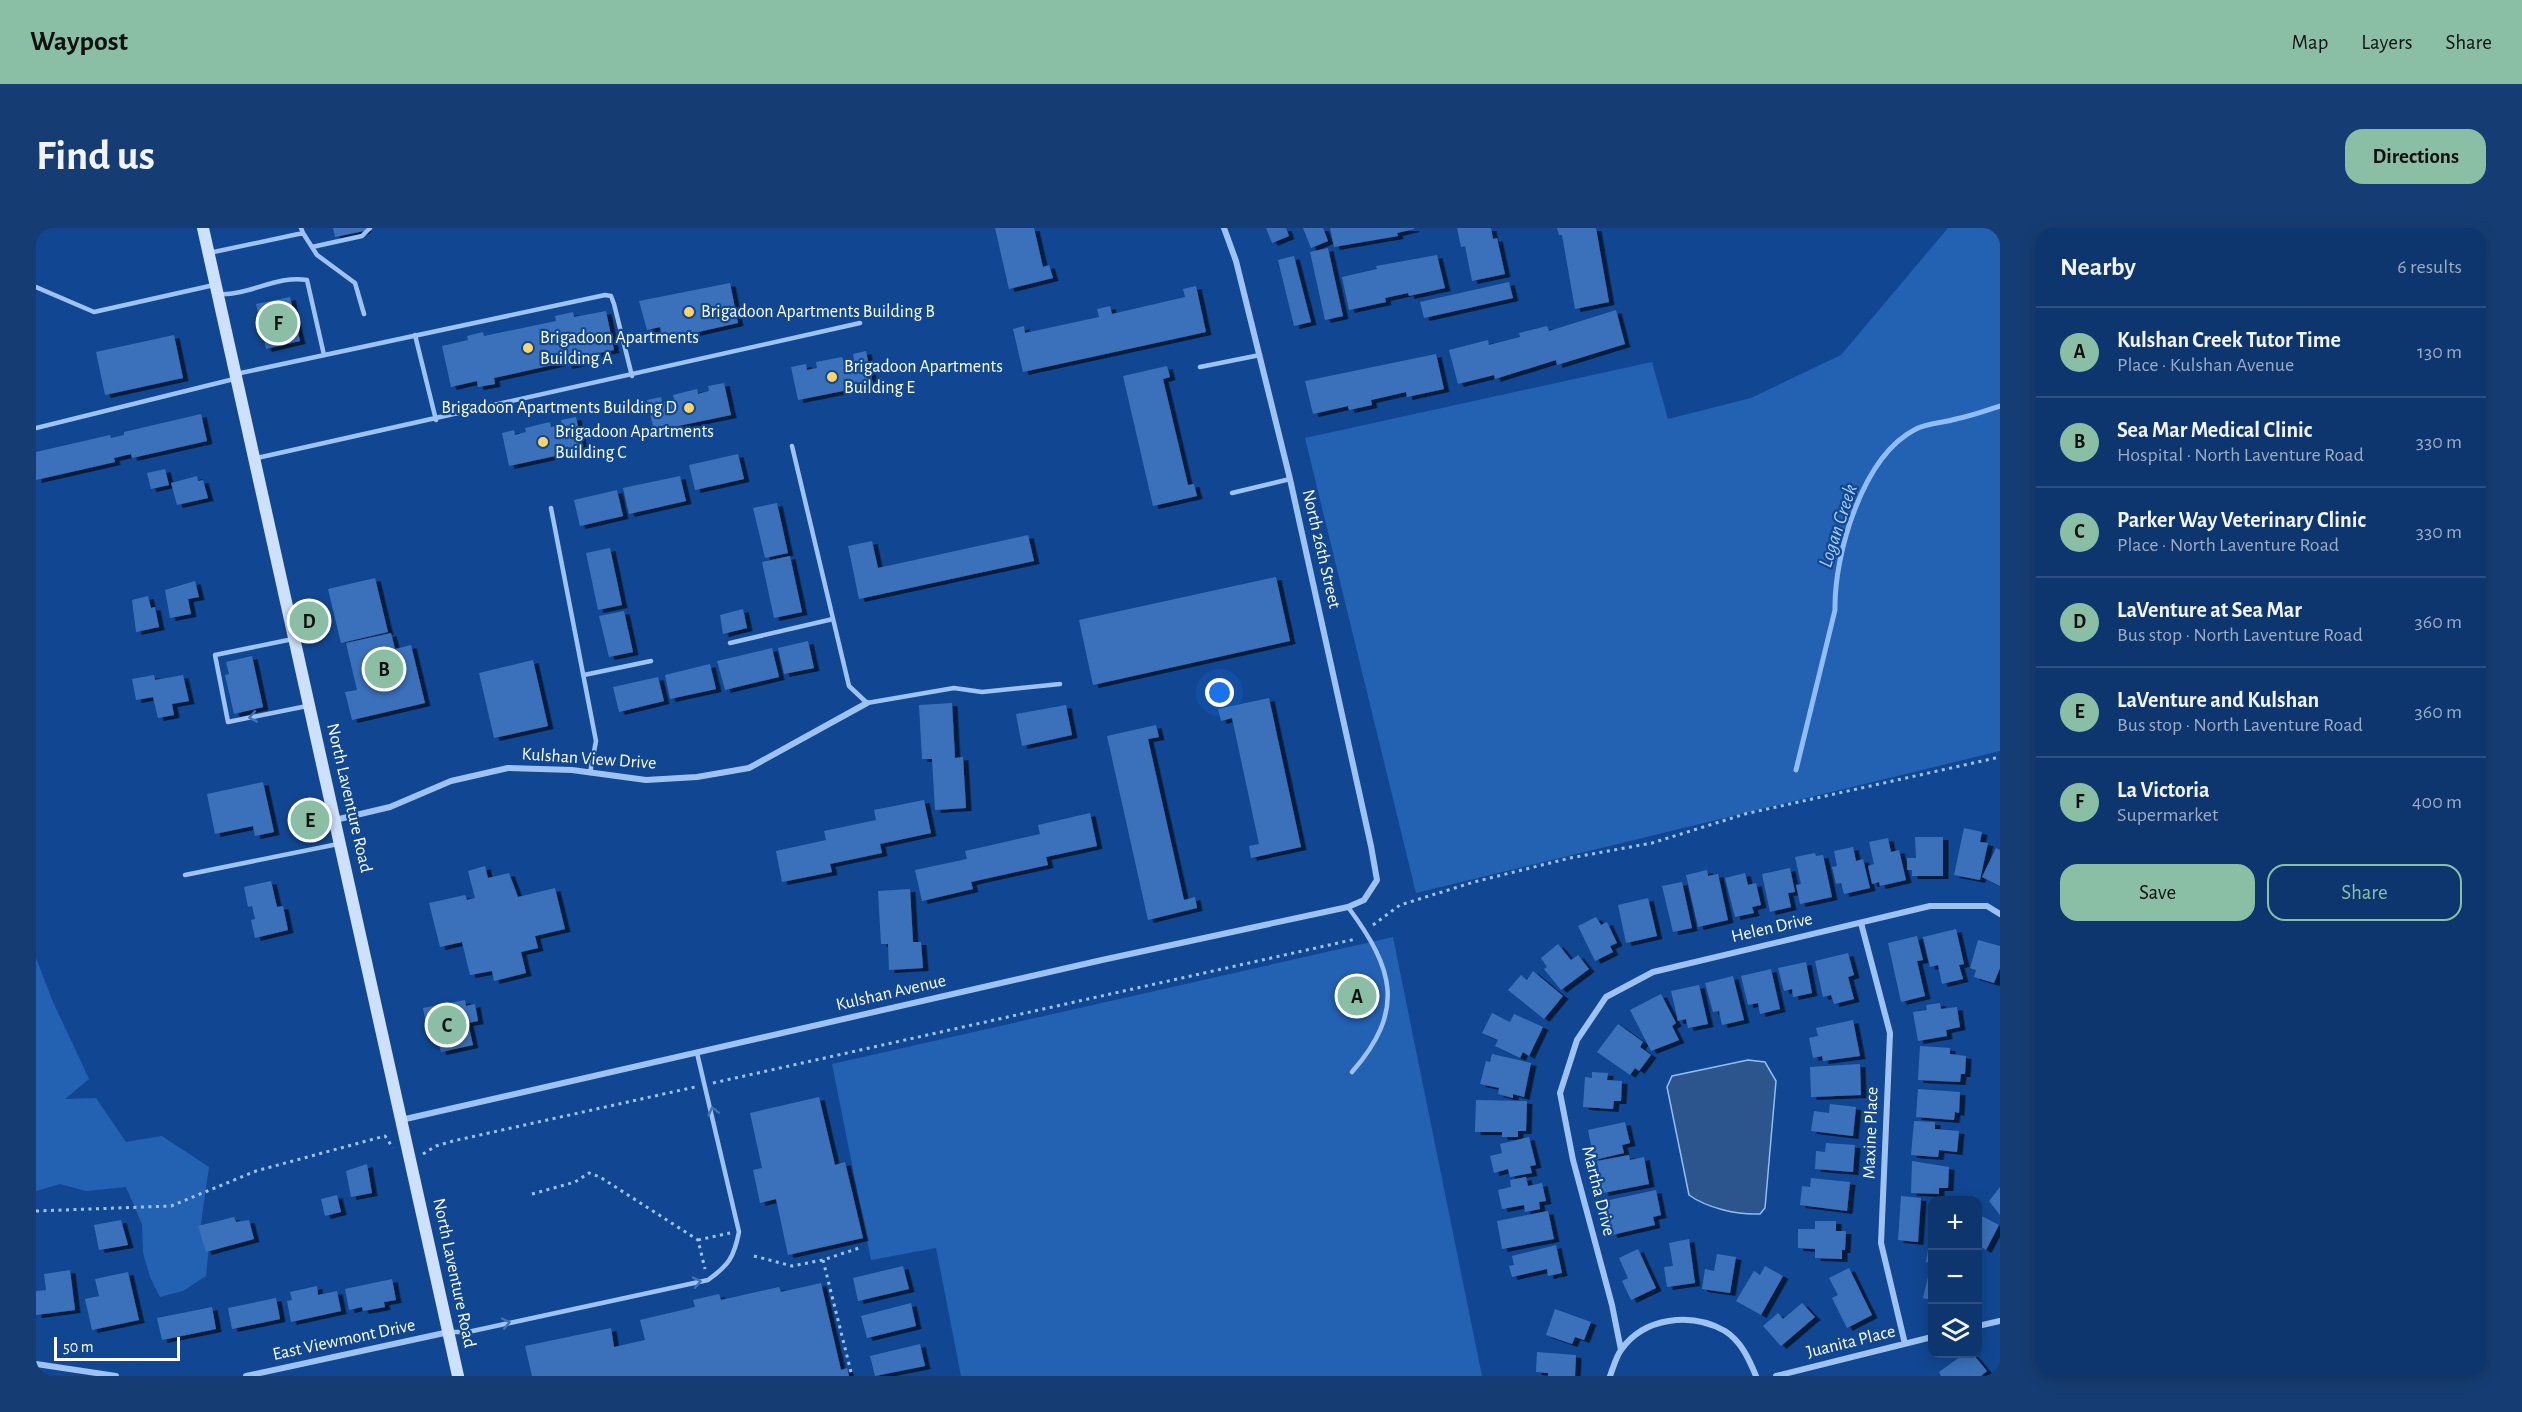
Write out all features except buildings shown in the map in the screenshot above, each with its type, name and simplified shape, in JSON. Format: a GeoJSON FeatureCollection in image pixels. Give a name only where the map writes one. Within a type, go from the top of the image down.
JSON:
{"type":"FeatureCollection","features":[{"type":"Feature","properties":{"kind":"street","name":"North Laventure Road"},"geometry":{"type":"LineString","coordinates":[[203,228],[458,1376]]}},
{"type":"Feature","properties":{"kind":"street","name":"North 26th Street"},"geometry":{"type":"LineString","coordinates":[[1224,228],[1236,261],[1290,479],[1377,880]]}},
{"type":"Feature","properties":{"kind":"street","name":"Kulshan View Drive"},"geometry":{"type":"LineString","coordinates":[[335,820],[390,807],[451,781],[508,768],[590,773],[646,780],[697,777],[750,768],[867,703]]}},
{"type":"Feature","properties":{"kind":"street","name":"Kulshan Avenue"},"geometry":{"type":"LineString","coordinates":[[401,1120],[1348,907],[1364,900],[1377,880]]}},
{"type":"Feature","properties":{"kind":"street","name":"Helen Drive"},"geometry":{"type":"LineString","coordinates":[[1577,1040],[1606,997],[1653,972],[1930,906],[1987,906],[2000,914]]}},
{"type":"Feature","properties":{"kind":"street","name":"Maxine Place"},"geometry":{"type":"LineString","coordinates":[[1861,923],[1890,1033],[1881,1243],[1905,1344]]}},
{"type":"Feature","properties":{"kind":"street","name":"Martha Drive"},"geometry":{"type":"LineString","coordinates":[[1577,1040],[1560,1093],[1621,1350]]}},
{"type":"Feature","properties":{"kind":"street"},"geometry":{"type":"LineString","coordinates":[[1610,1376],[1621,1350],[1642,1330],[1670,1320],[1699,1321],[1726,1332],[1747,1353],[1756,1376]]}},
{"type":"Feature","properties":{"kind":"street"},"geometry":{"type":"LineString","coordinates":[[1982,1325],[2000,1321]]}},
{"type":"Feature","properties":{"kind":"street","name":"East Viewmont Drive"},"geometry":{"type":"LineString","coordinates":[[246,1376],[449,1332]]}},
{"type":"Feature","properties":{"kind":"street","name":"Juanita Place"},"geometry":{"type":"LineString","coordinates":[[1776,1376],[1928,1339]]}},
{"type":"Feature","properties":{"kind":"street"},"geometry":{"type":"LineString","coordinates":[[36,1364],[116,1376]]}},
{"type":"Feature","properties":{"kind":"street"},"geometry":{"type":"LineString","coordinates":[[55,1368],[55,1376]]}},
{"type":"Feature","properties":{"kind":"lane"},"geometry":{"type":"LineString","coordinates":[[312,247],[362,236],[370,228]]}},
{"type":"Feature","properties":{"kind":"lane"},"geometry":{"type":"LineString","coordinates":[[209,253],[302,231],[317,255],[355,283],[364,314]]}},
{"type":"Feature","properties":{"kind":"lane"},"geometry":{"type":"LineString","coordinates":[[36,287],[94,312],[217,290],[235,295],[290,278],[307,280],[324,355]]}},
{"type":"Feature","properties":{"kind":"lane"},"geometry":{"type":"LineString","coordinates":[[36,428],[324,355],[605,295],[611,296],[614,304],[632,376]]}},
{"type":"Feature","properties":{"kind":"lane"},"geometry":{"type":"LineString","coordinates":[[255,458],[436,420],[860,324]]}},
{"type":"Feature","properties":{"kind":"lane"},"geometry":{"type":"LineString","coordinates":[[415,335],[436,420]]}},
{"type":"Feature","properties":{"kind":"lane"},"geometry":{"type":"LineString","coordinates":[[1200,367],[1260,355]]}},
{"type":"Feature","properties":{"kind":"lane"},"geometry":{"type":"LineString","coordinates":[[792,446],[849,686],[867,703],[954,688],[982,692],[1060,684]]}},
{"type":"Feature","properties":{"kind":"lane"},"geometry":{"type":"LineString","coordinates":[[1232,493],[1290,479]]}},
{"type":"Feature","properties":{"kind":"lane"},"geometry":{"type":"LineString","coordinates":[[551,508],[596,741],[590,773]]}},
{"type":"Feature","properties":{"kind":"lane"},"geometry":{"type":"LineString","coordinates":[[730,643],[833,619]]}},
{"type":"Feature","properties":{"kind":"lane"},"geometry":{"type":"LineString","coordinates":[[295,638],[215,655],[228,722],[310,706]]}},
{"type":"Feature","properties":{"kind":"lane"},"geometry":{"type":"LineString","coordinates":[[584,675],[651,661]]}},
{"type":"Feature","properties":{"kind":"lane"},"geometry":{"type":"LineString","coordinates":[[185,875],[341,844]]}},
{"type":"Feature","properties":{"kind":"lane"},"geometry":{"type":"LineString","coordinates":[[1348,907],[1366,931],[1385,973],[1390,992],[1379,1035],[1352,1072]]}},
{"type":"Feature","properties":{"kind":"lane"},"geometry":{"type":"LineString","coordinates":[[449,1332],[468,1332],[708,1280],[721,1271],[735,1254],[739,1232],[697,1053]]}},
{"type":"Feature","properties":{"kind":"path"},"geometry":{"type":"LineString","coordinates":[[713,1083],[1353,941],[1400,906],[1474,882],[1570,858],[1652,843],[1745,814],[2000,757]]}},
{"type":"Feature","properties":{"kind":"path"},"geometry":{"type":"LineString","coordinates":[[428,1153],[436,1146],[453,1141],[689,1088]]}},
{"type":"Feature","properties":{"kind":"path"},"geometry":{"type":"LineString","coordinates":[[36,1211],[171,1206],[256,1171],[385,1136]]}},
{"type":"Feature","properties":{"kind":"path"},"geometry":{"type":"LineString","coordinates":[[532,1194],[575,1182],[589,1173],[600,1177],[698,1240],[708,1280]]}},
{"type":"Feature","properties":{"kind":"path"},"geometry":{"type":"LineString","coordinates":[[754,1256],[792,1266],[823,1260],[862,1247]]}},
{"type":"Feature","properties":{"kind":"path"},"geometry":{"type":"LineString","coordinates":[[823,1260],[852,1376]]}},
{"type":"Feature","properties":{"kind":"shaded area"},"geometry":{"type":"Polygon","coordinates":[[[1948,228],[2000,228],[2000,751],[1416,893],[1305,438],[1652,362],[1668,419],[1751,398],[1841,355],[1948,228]]]}},
{"type":"Feature","properties":{"kind":"shaded area"},"geometry":{"type":"Polygon","coordinates":[[[1393,937],[1482,1376],[961,1376],[936,1248],[871,1260],[832,1064],[1393,937]]]}},
{"type":"Feature","properties":{"kind":"shaded area"},"geometry":{"type":"Polygon","coordinates":[[[36,958],[53,1002],[89,1079],[65,1099],[96,1098],[126,1142],[162,1136],[209,1167],[200,1230],[209,1245],[206,1276],[183,1291],[160,1297],[150,1277],[143,1253],[142,1224],[126,1187],[86,1191],[60,1184],[36,1191],[36,958]]]}},
{"type":"Feature","properties":{"kind":"shaded area"},"geometry":{"type":"Polygon","coordinates":[[[1748,1060],[1765,1062],[1776,1081],[1765,1208],[1760,1214],[1723,1210],[1704,1204],[1689,1195],[1667,1087],[1672,1076],[1748,1060]]]}},
{"type":"Feature","properties":{"kind":"waterway","name":"Logan Creek"},"geometry":{"type":"LineString","coordinates":[[1796,770],[1835,610],[1836,588],[1846,536],[1866,484],[1880,461],[1897,442],[1916,429],[2000,406]]}},
{"type":"Feature","properties":{"kind":"place","name":"Brigadoon Apartments Building B"},"geometry":{"type":"Point","coordinates":[689,312]}},
{"type":"Feature","properties":{"kind":"place","name":"La Victoria"},"geometry":{"type":"Point","coordinates":[278,323]}},
{"type":"Feature","properties":{"kind":"place","name":"Brigadoon Apartments Building A"},"geometry":{"type":"Point","coordinates":[528,348]}},
{"type":"Feature","properties":{"kind":"place","name":"Brigadoon Apartments Building E"},"geometry":{"type":"Point","coordinates":[832,377]}},
{"type":"Feature","properties":{"kind":"place","name":"Brigadoon Apartments Building D"},"geometry":{"type":"Point","coordinates":[689,408]}},
{"type":"Feature","properties":{"kind":"place","name":"Brigadoon Apartments Building C"},"geometry":{"type":"Point","coordinates":[543,442]}},
{"type":"Feature","properties":{"kind":"place","name":"LaVenture at Sea Mar"},"geometry":{"type":"Point","coordinates":[309,621]}},
{"type":"Feature","properties":{"kind":"place","name":"Sea Mar Medical Clinic"},"geometry":{"type":"Point","coordinates":[384,669]}},
{"type":"Feature","properties":{"kind":"place","name":"LaVenture and Kulshan"},"geometry":{"type":"Point","coordinates":[310,820]}},
{"type":"Feature","properties":{"kind":"place","name":"Kulshan Creek Tutor Time"},"geometry":{"type":"Point","coordinates":[1357,996]}},
{"type":"Feature","properties":{"kind":"place","name":"Parker Way Veterinary Clinic"},"geometry":{"type":"Point","coordinates":[447,1025]}}]}
